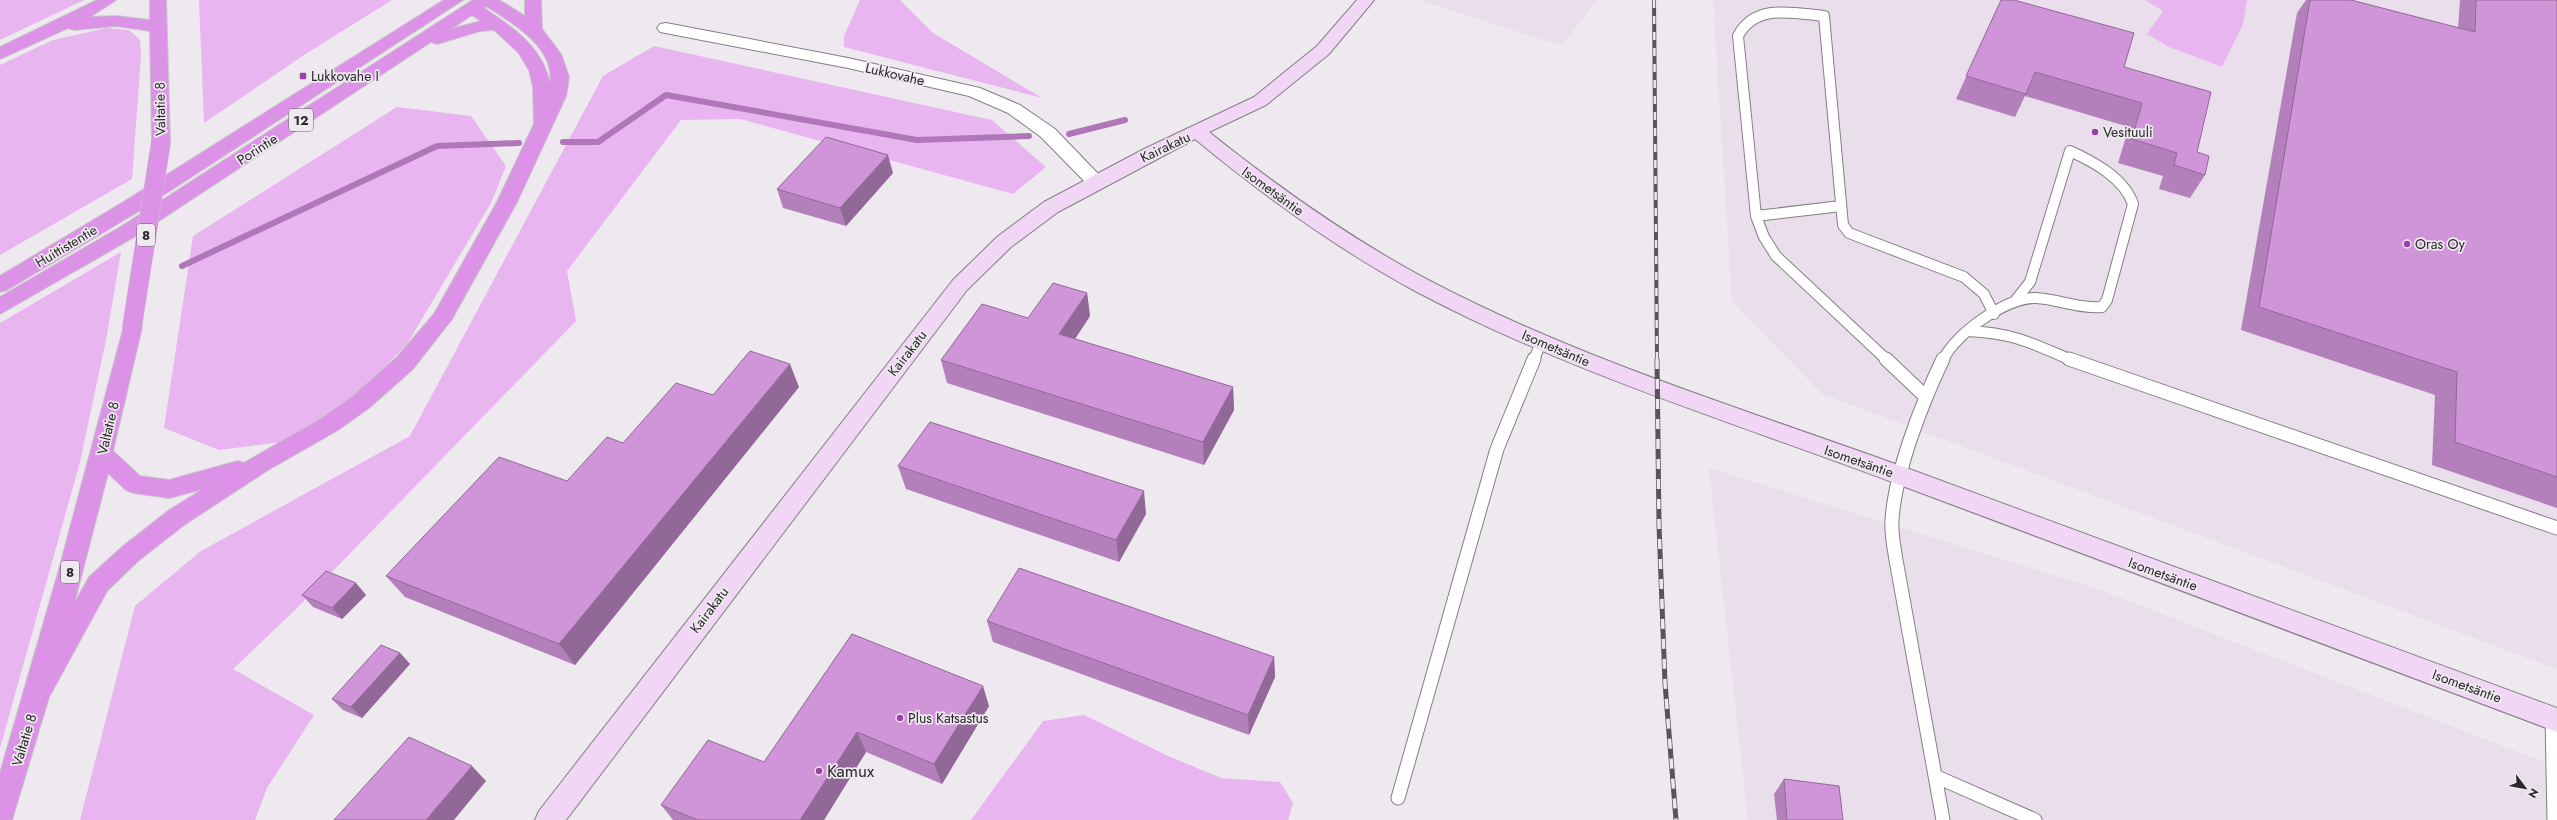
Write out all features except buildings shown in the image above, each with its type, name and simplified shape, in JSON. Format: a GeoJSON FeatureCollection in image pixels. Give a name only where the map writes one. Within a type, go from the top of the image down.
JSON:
{"type":"FeatureCollection","features":[{"type":"Feature","properties":{"kind":"highway"},"geometry":{"type":"LineString","coordinates":[[0,54],[108,0]]}},
{"type":"Feature","properties":{"kind":"highway","name":"8"},"geometry":{"type":"LineString","coordinates":[[158,0],[159,28]]}},
{"type":"Feature","properties":{"kind":"highway","name":"Porintie"},"geometry":{"type":"LineString","coordinates":[[132,206],[455,0]]}},
{"type":"Feature","properties":{"kind":"highway"},"geometry":{"type":"LineString","coordinates":[[533,0],[533,29]]}},
{"type":"Feature","properties":{"kind":"highway"},"geometry":{"type":"LineString","coordinates":[[39,690],[98,584],[130,554],[176,518],[260,464],[300,443],[362,402],[382,386],[424,342],[442,319],[507,202],[542,124],[557,96],[560,77],[552,54],[533,29],[478,2]]}},
{"type":"Feature","properties":{"kind":"highway"},"geometry":{"type":"LineString","coordinates":[[478,2],[498,25],[516,38],[538,70],[541,81],[542,124]]}},
{"type":"Feature","properties":{"kind":"highway","name":"Porintie"},"geometry":{"type":"LineString","coordinates":[[129,231],[478,2]]}},
{"type":"Feature","properties":{"kind":"highway"},"geometry":{"type":"LineString","coordinates":[[47,31],[87,22],[115,20],[136,21],[159,28]]}},
{"type":"Feature","properties":{"kind":"highway"},"geometry":{"type":"LineString","coordinates":[[401,53],[461,31],[498,25]]}},
{"type":"Feature","properties":{"kind":"highway","name":"Valtatie 8"},"geometry":{"type":"LineString","coordinates":[[0,817],[39,690],[102,454],[132,327],[161,142],[159,28]]}},
{"type":"Feature","properties":{"kind":"highway","name":"Huittistentie"},"geometry":{"type":"LineString","coordinates":[[0,285],[132,206]]}},
{"type":"Feature","properties":{"kind":"highway","name":"Huittistentie"},"geometry":{"type":"LineString","coordinates":[[0,306],[129,231]]}},
{"type":"Feature","properties":{"kind":"highway"},"geometry":{"type":"LineString","coordinates":[[102,454],[134,484],[169,489],[260,464]]}},
{"type":"Feature","properties":{"kind":"main road","name":"Kairakatu"},"geometry":{"type":"LineString","coordinates":[[549,820],[960,284],[1004,242],[1051,207],[1095,181],[1260,101],[1323,50],[1366,0]]}},
{"type":"Feature","properties":{"kind":"main road","name":"Isometsäntie"},"geometry":{"type":"LineString","coordinates":[[1196,132],[1254,179],[1348,243],[1428,289],[1540,342],[1657,390],[1902,476],[2555,719]]}},
{"type":"Feature","properties":{"kind":"street","name":"Lukkovahe"},"geometry":{"type":"LineString","coordinates":[[666,28],[841,62],[974,92],[1014,109],[1048,133],[1095,181]]}},
{"type":"Feature","properties":{"kind":"lane"},"geometry":{"type":"LineString","coordinates":[[1926,397],[1776,256],[1766,243],[1756,216],[1738,36],[1740,27],[1749,20],[1762,14],[1824,16],[1843,225],[1849,233],[1958,273],[1974,282],[1990,301],[1994,314]]}},
{"type":"Feature","properties":{"kind":"lane"},"geometry":{"type":"LineString","coordinates":[[1943,820],[1937,777],[1892,529],[1892,518],[1902,476],[1926,397],[1944,354],[1954,340],[2015,301],[2030,282],[2070,151],[2082,156],[2105,172],[2132,197],[2133,204],[2107,300],[2102,307],[2090,310],[2042,300],[2029,299],[2015,301]]}},
{"type":"Feature","properties":{"kind":"lane"},"geometry":{"type":"LineString","coordinates":[[1756,216],[1841,206]]}},
{"type":"Feature","properties":{"kind":"lane"},"geometry":{"type":"LineString","coordinates":[[1968,331],[1996,332],[2018,338],[2087,367],[2557,528]]}},
{"type":"Feature","properties":{"kind":"lane"},"geometry":{"type":"LineString","coordinates":[[1398,798],[1497,449],[1540,342]]}},
{"type":"Feature","properties":{"kind":"lane"},"geometry":{"type":"LineString","coordinates":[[2554,820],[2555,719]]}},
{"type":"Feature","properties":{"kind":"lane"},"geometry":{"type":"LineString","coordinates":[[1937,777],[2035,820]]}},
{"type":"Feature","properties":{"kind":"shaded area"},"geometry":{"type":"Polygon","coordinates":[[[0,0],[84,0],[0,40],[0,0]]]}},
{"type":"Feature","properties":{"kind":"shaded area"},"geometry":{"type":"Polygon","coordinates":[[[199,0],[392,0],[304,55],[204,123],[199,0]]]}},
{"type":"Feature","properties":{"kind":"shaded area"},"geometry":{"type":"Polygon","coordinates":[[[860,0],[900,0],[933,33],[1042,98],[844,47],[844,36],[860,0]]]}},
{"type":"Feature","properties":{"kind":"shaded area"},"geometry":{"type":"Polygon","coordinates":[[[1419,0],[1597,0],[1562,46],[1419,0]]]}},
{"type":"Feature","properties":{"kind":"shaded area"},"geometry":{"type":"Polygon","coordinates":[[[1713,0],[2557,0],[2557,669],[1822,394],[1732,301],[1713,0]]]}},
{"type":"Feature","properties":{"kind":"shaded area"},"geometry":{"type":"Polygon","coordinates":[[[2145,0],[2247,0],[2243,24],[2222,67],[2169,47],[2147,34],[2163,11],[2145,0]]]}},
{"type":"Feature","properties":{"kind":"shaded area"},"geometry":{"type":"Polygon","coordinates":[[[107,28],[129,30],[140,40],[141,56],[132,179],[0,255],[0,65],[53,40],[107,28]]]}},
{"type":"Feature","properties":{"kind":"shaded area"},"geometry":{"type":"Polygon","coordinates":[[[654,46],[992,120],[1046,167],[1013,194],[740,119],[681,120],[567,271],[576,321],[294,611],[233,669],[314,715],[267,788],[255,820],[80,820],[135,606],[201,551],[410,436],[603,76],[654,46]]]}},
{"type":"Feature","properties":{"kind":"shaded area"},"geometry":{"type":"Polygon","coordinates":[[[397,107],[471,116],[506,166],[491,203],[407,344],[369,383],[328,414],[281,442],[219,450],[164,428],[193,236],[397,107]]]}},
{"type":"Feature","properties":{"kind":"shaded area"},"geometry":{"type":"Polygon","coordinates":[[[121,252],[106,340],[80,462],[0,748],[0,323],[121,252]]]}},
{"type":"Feature","properties":{"kind":"shaded area"},"geometry":{"type":"Polygon","coordinates":[[[1709,468],[2095,588],[2557,767],[2557,820],[1748,820],[1709,468]]]}},
{"type":"Feature","properties":{"kind":"shaded area"},"geometry":{"type":"Polygon","coordinates":[[[1084,715],[1168,756],[1221,778],[1280,782],[1293,803],[1288,820],[971,820],[1043,721],[1084,715]]]}},
{"type":"Feature","properties":{"kind":"waterway"},"geometry":{"type":"LineString","coordinates":[[563,142],[598,142],[666,95],[917,140],[1029,136]]}},
{"type":"Feature","properties":{"kind":"waterway"},"geometry":{"type":"LineString","coordinates":[[1069,134],[1125,120]]}},
{"type":"Feature","properties":{"kind":"waterway"},"geometry":{"type":"LineString","coordinates":[[182,266],[437,146],[519,143]]}},
{"type":"Feature","properties":{"kind":"railway"},"geometry":{"type":"LineString","coordinates":[[1654,0],[1657,360]]}},
{"type":"Feature","properties":{"kind":"railway"},"geometry":{"type":"LineString","coordinates":[[1657,359],[1659,525],[1665,683],[1676,820]]}},
{"type":"Feature","properties":{"kind":"place","name":"Lukkovahe I"},"geometry":{"type":"Point","coordinates":[303,76]}},
{"type":"Feature","properties":{"kind":"place","name":"Vesituuli"},"geometry":{"type":"Point","coordinates":[2095,132]}},
{"type":"Feature","properties":{"kind":"place","name":"Oras Oy"},"geometry":{"type":"Point","coordinates":[2407,244]}},
{"type":"Feature","properties":{"kind":"place","name":"Plus Katsastus"},"geometry":{"type":"Point","coordinates":[900,718]}},
{"type":"Feature","properties":{"kind":"place","name":"Kamux"},"geometry":{"type":"Point","coordinates":[819,771]}}]}
